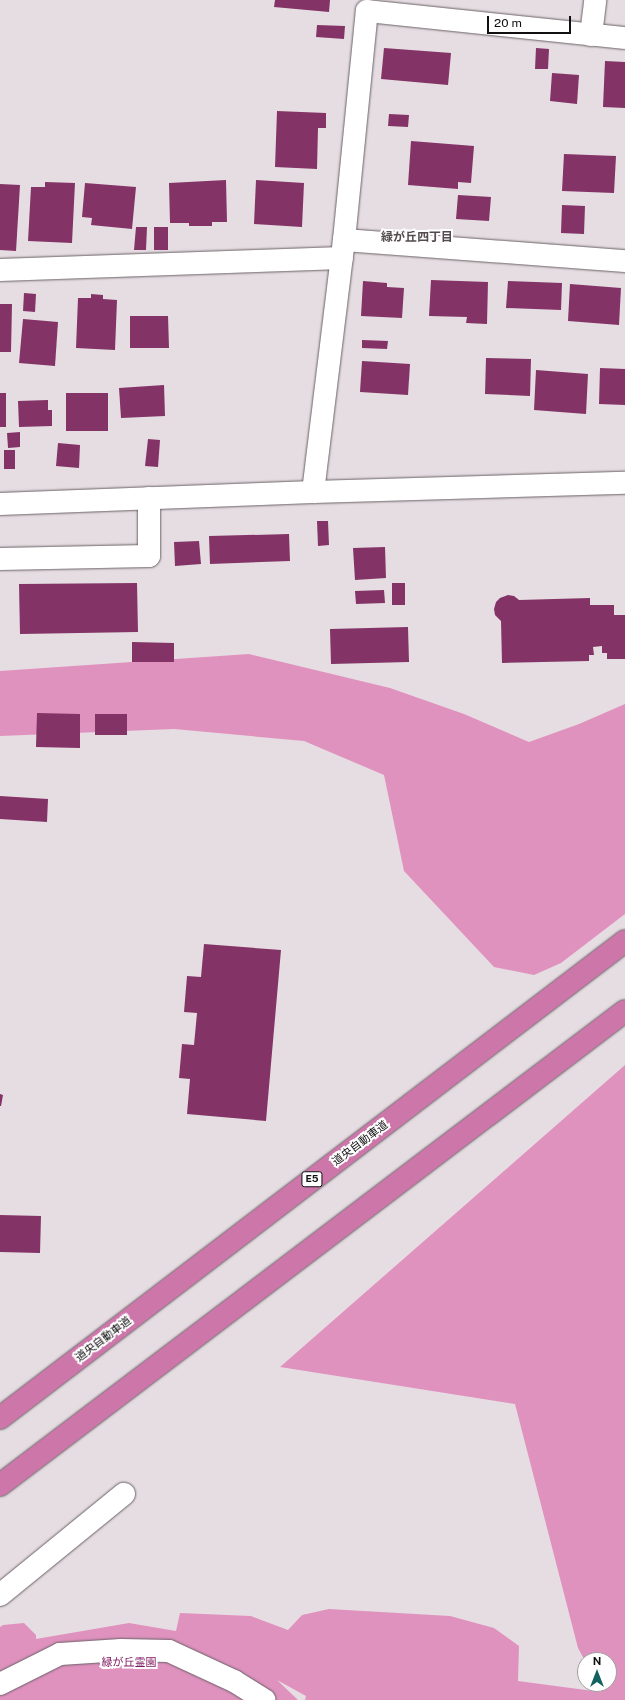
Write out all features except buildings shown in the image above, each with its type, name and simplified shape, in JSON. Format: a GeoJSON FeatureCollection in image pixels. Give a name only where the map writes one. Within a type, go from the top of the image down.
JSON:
{"type":"FeatureCollection","features":[{"type":"Feature","properties":{"kind":"highway","name":"道央自動車道"},"geometry":{"type":"LineString","coordinates":[[0,1418],[625,941]]}},
{"type":"Feature","properties":{"kind":"highway"},"geometry":{"type":"LineString","coordinates":[[0,1485],[625,1011]]}},
{"type":"Feature","properties":{"kind":"street"},"geometry":{"type":"LineString","coordinates":[[592,35],[595,0]]}},
{"type":"Feature","properties":{"kind":"street"},"geometry":{"type":"LineString","coordinates":[[312,492],[343,249],[368,5],[592,35],[625,38]]}},
{"type":"Feature","properties":{"kind":"street"},"geometry":{"type":"LineString","coordinates":[[0,270],[343,249],[625,261]]}},
{"type":"Feature","properties":{"kind":"street"},"geometry":{"type":"LineString","coordinates":[[0,504],[312,492],[625,483]]}},
{"type":"Feature","properties":{"kind":"street"},"geometry":{"type":"LineString","coordinates":[[0,559],[149,556],[149,498]]}},
{"type":"Feature","properties":{"kind":"street"},"geometry":{"type":"LineString","coordinates":[[0,1595],[124,1494]]}},
{"type":"Feature","properties":{"kind":"street"},"geometry":{"type":"LineString","coordinates":[[0,1684],[60,1654],[121,1650],[169,1651],[234,1681],[265,1700]]}},
{"type":"Feature","properties":{"kind":"green space"},"geometry":{"type":"Polygon","coordinates":[[[249,654],[390,688],[464,714],[529,742],[579,724],[625,704],[625,914],[561,963],[534,975],[494,967],[404,871],[384,775],[304,741],[174,729],[0,736],[0,671],[249,654]]]}},
{"type":"Feature","properties":{"kind":"green space","name":"緑が丘霊園"},"geometry":{"type":"Polygon","coordinates":[[[625,1065],[625,1700],[305,1700],[306,1696],[277,1680],[298,1700],[0,1700],[0,1627],[3,1625],[24,1623],[36,1635],[36,1639],[129,1623],[176,1631],[180,1613],[251,1616],[288,1630],[302,1615],[329,1609],[450,1616],[494,1628],[519,1646],[518,1681],[577,1689],[577,1692],[617,1692],[617,1652],[580,1652],[578,1648],[515,1404],[280,1367],[625,1065]]]}},
{"type":"Feature","properties":{"kind":"district","name":"緑が丘四丁目"},"geometry":{"type":"Point","coordinates":[417,238]}}]}
